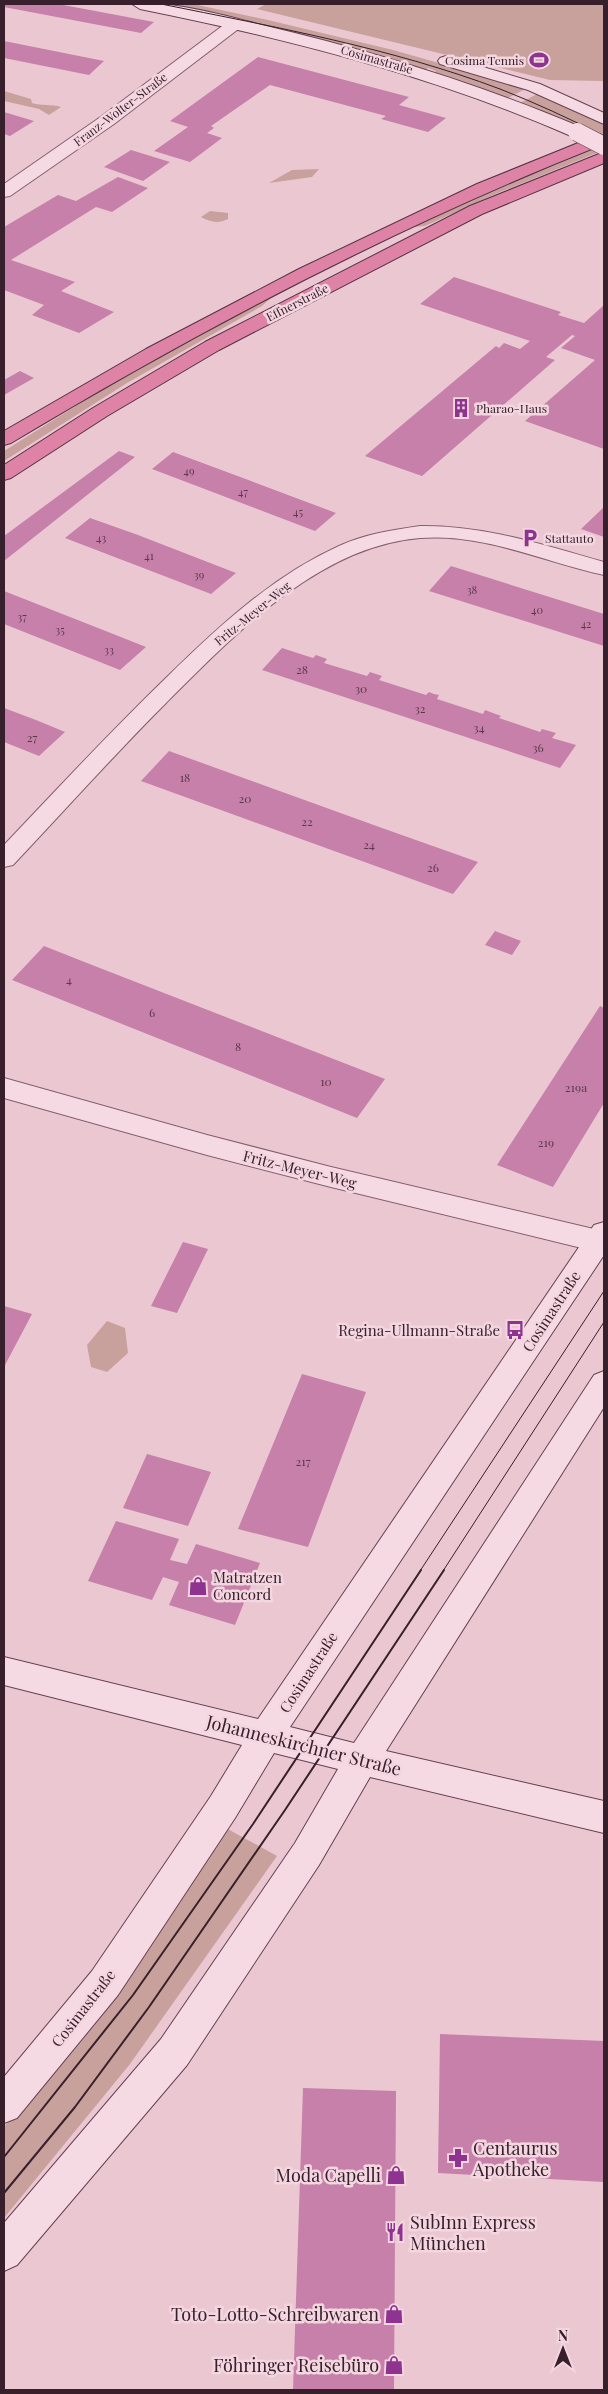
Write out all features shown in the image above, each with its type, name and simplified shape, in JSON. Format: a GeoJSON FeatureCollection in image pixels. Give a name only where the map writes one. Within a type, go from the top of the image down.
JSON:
{"type":"FeatureCollection","features":[{"type":"Feature","properties":{"kind":"highway","name":"Effnerstraße"},"geometry":{"type":"LineString","coordinates":[[4,439],[84,390],[190,332],[425,213],[506,176],[604,138]]}},
{"type":"Feature","properties":{"kind":"highway","name":"Effnerstraße"},"geometry":{"type":"LineString","coordinates":[[4,474],[100,412],[212,346],[476,210],[604,157]]}},
{"type":"Feature","properties":{"kind":"main road","name":"Cosimastraße"},"geometry":{"type":"LineString","coordinates":[[140,4],[345,50],[423,72],[514,104],[604,146]]}},
{"type":"Feature","properties":{"kind":"main road","name":"Cosimastraße"},"geometry":{"type":"LineString","coordinates":[[205,4],[377,43]]}},
{"type":"Feature","properties":{"kind":"main road","name":"Franz-Wolter-Straße"},"geometry":{"type":"LineString","coordinates":[[4,192],[108,120],[235,24]]}},
{"type":"Feature","properties":{"kind":"main road","name":"Cosimastraße"},"geometry":{"type":"LineString","coordinates":[[431,57],[534,87],[604,118]]}},
{"type":"Feature","properties":{"kind":"main road","name":"Fritz-Meyer-Weg"},"geometry":{"type":"LineString","coordinates":[[4,859],[130,725],[210,647],[262,602],[293,580],[333,557],[360,544],[384,538],[418,532],[445,531],[486,536],[604,569]]}},
{"type":"Feature","properties":{"kind":"main road","name":"Fritz-Meyer-Weg"},"geometry":{"type":"LineString","coordinates":[[4,1088],[236,1153],[601,1237]]}},
{"type":"Feature","properties":{"kind":"main road","name":"Cosimastraße"},"geometry":{"type":"LineString","coordinates":[[4,2105],[105,1983],[223,1807],[266,1736],[601,1237]]}},
{"type":"Feature","properties":{"kind":"main road"},"geometry":{"type":"LineString","coordinates":[[4,2252],[174,2052],[307,1854],[362,1759],[604,1383]]}},
{"type":"Feature","properties":{"kind":"main road","name":"Johanneskirchner Straße"},"geometry":{"type":"LineString","coordinates":[[4,1671],[604,1817]]}},
{"type":"Feature","properties":{"kind":"shaded area"},"geometry":{"type":"Polygon","coordinates":[[[151,4],[193,4],[268,20],[393,50],[527,88],[508,98],[434,73],[436,71],[428,68],[425,70],[202,14],[151,4]]]}},
{"type":"Feature","properties":{"kind":"shaded area","name":"Cosima Tennis"},"geometry":{"type":"Polygon","coordinates":[[[266,4],[604,4],[604,81],[550,80],[257,9],[266,4]]]}},
{"type":"Feature","properties":{"kind":"shaded area"},"geometry":{"type":"Polygon","coordinates":[[[4,91],[31,99],[32,103],[61,107],[49,115],[39,109],[4,101],[4,91]]]}},
{"type":"Feature","properties":{"kind":"shaded area"},"geometry":{"type":"Polygon","coordinates":[[[539,93],[604,124],[604,140],[520,103],[539,93]]]}},
{"type":"Feature","properties":{"kind":"shaded area"},"geometry":{"type":"Polygon","coordinates":[[[604,145],[604,150],[493,195],[425,226],[414,227],[418,222],[604,145]]]}},
{"type":"Feature","properties":{"kind":"shaded area"},"geometry":{"type":"Polygon","coordinates":[[[319,169],[312,177],[269,183],[292,170],[319,169]]]}},
{"type":"Feature","properties":{"kind":"shaded area"},"geometry":{"type":"Polygon","coordinates":[[[210,211],[228,213],[228,219],[214,222],[201,217],[210,211]]]}},
{"type":"Feature","properties":{"kind":"shaded area"},"geometry":{"type":"Polygon","coordinates":[[[271,298],[262,306],[127,383],[4,461],[4,451],[119,379],[255,302],[271,298]]]}},
{"type":"Feature","properties":{"kind":"shaded area"},"geometry":{"type":"Polygon","coordinates":[[[107,1321],[125,1328],[128,1353],[107,1372],[91,1367],[87,1345],[107,1321]]]}},
{"type":"Feature","properties":{"kind":"shaded area"},"geometry":{"type":"Polygon","coordinates":[[[226,1828],[277,1856],[130,2064],[4,2218],[4,2127],[88,2024],[226,1828]]]}},
{"type":"Feature","properties":{"kind":"building"},"geometry":{"type":"Polygon","coordinates":[[[4,4],[58,4],[154,22],[141,33],[4,7],[4,4]]]}},
{"type":"Feature","properties":{"kind":"building"},"geometry":{"type":"Polygon","coordinates":[[[4,41],[104,61],[89,75],[4,58],[4,41]]]}},
{"type":"Feature","properties":{"kind":"building"},"geometry":{"type":"Polygon","coordinates":[[[258,57],[409,97],[399,105],[446,118],[428,132],[381,119],[386,116],[270,85],[211,126],[214,128],[207,133],[222,138],[190,162],[154,151],[188,127],[170,121],[258,57]]]}},
{"type":"Feature","properties":{"kind":"building"},"geometry":{"type":"Polygon","coordinates":[[[4,112],[34,121],[10,136],[4,134],[4,112]]]}},
{"type":"Feature","properties":{"kind":"building"},"geometry":{"type":"Polygon","coordinates":[[[131,150],[170,162],[143,181],[104,167],[131,150]]]}},
{"type":"Feature","properties":{"kind":"building"},"geometry":{"type":"Polygon","coordinates":[[[118,177],[148,188],[112,212],[96,207],[11,260],[75,282],[61,291],[114,312],[79,333],[32,315],[44,305],[4,290],[4,227],[58,195],[76,201],[118,177]]]}},
{"type":"Feature","properties":{"kind":"building","name":"Pharao-Haus"},"geometry":{"type":"Polygon","coordinates":[[[454,277],[561,312],[558,315],[584,323],[604,305],[604,449],[525,421],[595,360],[561,348],[575,336],[572,335],[546,357],[555,360],[422,476],[365,456],[496,346],[499,348],[504,343],[520,349],[530,341],[420,304],[454,277]]]}},
{"type":"Feature","properties":{"kind":"building"},"geometry":{"type":"Polygon","coordinates":[[[20,371],[34,378],[4,395],[4,380],[20,371]]]}},
{"type":"Feature","properties":{"kind":"building"},"geometry":{"type":"Polygon","coordinates":[[[119,451],[135,457],[4,561],[4,536],[119,451]]]}},
{"type":"Feature","properties":{"kind":"building"},"geometry":{"type":"Polygon","coordinates":[[[173,452],[336,513],[315,531],[152,469],[173,452]]]}},
{"type":"Feature","properties":{"kind":"building"},"geometry":{"type":"Polygon","coordinates":[[[604,507],[604,537],[581,529],[604,507]]]}},
{"type":"Feature","properties":{"kind":"building"},"geometry":{"type":"Polygon","coordinates":[[[90,518],[236,573],[211,594],[65,538],[90,518]]]}},
{"type":"Feature","properties":{"kind":"building"},"geometry":{"type":"Polygon","coordinates":[[[451,566],[604,614],[604,646],[429,591],[451,566]]]}},
{"type":"Feature","properties":{"kind":"building"},"geometry":{"type":"Polygon","coordinates":[[[4,591],[146,647],[120,670],[4,624],[4,591]]]}},
{"type":"Feature","properties":{"kind":"building"},"geometry":{"type":"Polygon","coordinates":[[[282,648],[313,658],[316,655],[327,659],[324,663],[367,676],[370,672],[382,676],[379,680],[426,695],[429,692],[439,695],[437,699],[483,714],[485,710],[501,716],[499,718],[540,732],[542,729],[556,733],[552,738],[576,745],[560,768],[262,670],[282,648]]]}},
{"type":"Feature","properties":{"kind":"building"},"geometry":{"type":"Polygon","coordinates":[[[4,708],[65,732],[39,756],[4,742],[4,708]]]}},
{"type":"Feature","properties":{"kind":"building"},"geometry":{"type":"Polygon","coordinates":[[[169,751],[478,862],[453,894],[141,781],[169,751]]]}},
{"type":"Feature","properties":{"kind":"building"},"geometry":{"type":"Polygon","coordinates":[[[495,931],[521,941],[512,955],[485,945],[495,931]]]}},
{"type":"Feature","properties":{"kind":"building"},"geometry":{"type":"Polygon","coordinates":[[[44,946],[385,1079],[357,1118],[12,980],[44,946]]]}},
{"type":"Feature","properties":{"kind":"building"},"geometry":{"type":"Polygon","coordinates":[[[600,1006],[604,1008],[604,1103],[553,1187],[497,1165],[600,1006]]]}},
{"type":"Feature","properties":{"kind":"building"},"geometry":{"type":"Polygon","coordinates":[[[183,1242],[208,1249],[177,1313],[151,1306],[183,1242]]]}},
{"type":"Feature","properties":{"kind":"building"},"geometry":{"type":"Polygon","coordinates":[[[4,1306],[32,1314],[4,1367],[4,1306]]]}},
{"type":"Feature","properties":{"kind":"building"},"geometry":{"type":"Polygon","coordinates":[[[302,1374],[366,1392],[308,1547],[238,1529],[302,1374]]]}},
{"type":"Feature","properties":{"kind":"building"},"geometry":{"type":"Polygon","coordinates":[[[147,1454],[211,1472],[188,1526],[123,1508],[147,1454]]]}},
{"type":"Feature","properties":{"kind":"building"},"geometry":{"type":"Polygon","coordinates":[[[116,1521],[179,1539],[170,1560],[187,1564],[196,1544],[260,1563],[235,1625],[169,1605],[179,1582],[163,1577],[152,1600],[88,1581],[116,1521]]]}},
{"type":"Feature","properties":{"kind":"building"},"geometry":{"type":"Polygon","coordinates":[[[440,2034],[604,2041],[604,2182],[438,2173],[440,2034]]]}},
{"type":"Feature","properties":{"kind":"building"},"geometry":{"type":"Polygon","coordinates":[[[303,2088],[396,2091],[394,2390],[293,2390],[303,2088]]]}},
{"type":"Feature","properties":{"kind":"tram line"},"geometry":{"type":"LineString","coordinates":[[161,4],[332,40],[417,62],[500,89],[553,111],[604,136]]}},
{"type":"Feature","properties":{"kind":"tram line"},"geometry":{"type":"LineString","coordinates":[[420,1571],[604,1291]]}},
{"type":"Feature","properties":{"kind":"tram line"},"geometry":{"type":"LineString","coordinates":[[443,1571],[604,1322]]}},
{"type":"Feature","properties":{"kind":"tram line"},"geometry":{"type":"LineString","coordinates":[[4,2157],[133,1995],[253,1824],[421,1570]]}},
{"type":"Feature","properties":{"kind":"tram line"},"geometry":{"type":"LineString","coordinates":[[4,2193],[75,2107],[149,2007],[285,1810],[444,1570]]}},
{"type":"Feature","properties":{"kind":"place","name":"Cosima Tennis"},"geometry":{"type":"Point","coordinates":[539,60]}},
{"type":"Feature","properties":{"kind":"place","name":"Pharao-Haus"},"geometry":{"type":"Point","coordinates":[461,408]}},
{"type":"Feature","properties":{"kind":"place","name":"Stattauto"},"geometry":{"type":"Point","coordinates":[530,538]}},
{"type":"Feature","properties":{"kind":"place","name":"Regina-Ullmann-Straße"},"geometry":{"type":"Point","coordinates":[515,1330]}},
{"type":"Feature","properties":{"kind":"place","name":"Matratzen Concord"},"geometry":{"type":"Point","coordinates":[198,1586]}},
{"type":"Feature","properties":{"kind":"place","name":"Centaurus Apotheke"},"geometry":{"type":"Point","coordinates":[458,2158]}},
{"type":"Feature","properties":{"kind":"place","name":"Moda Capelli"},"geometry":{"type":"Point","coordinates":[396,2175]}},
{"type":"Feature","properties":{"kind":"place","name":"SubInn Express München"},"geometry":{"type":"Point","coordinates":[395,2232]}},
{"type":"Feature","properties":{"kind":"place","name":"Toto-Lotto-Schreibwaren"},"geometry":{"type":"Point","coordinates":[394,2314]}},
{"type":"Feature","properties":{"kind":"place","name":"Föhringer Reisebüro"},"geometry":{"type":"Point","coordinates":[394,2365]}}]}
